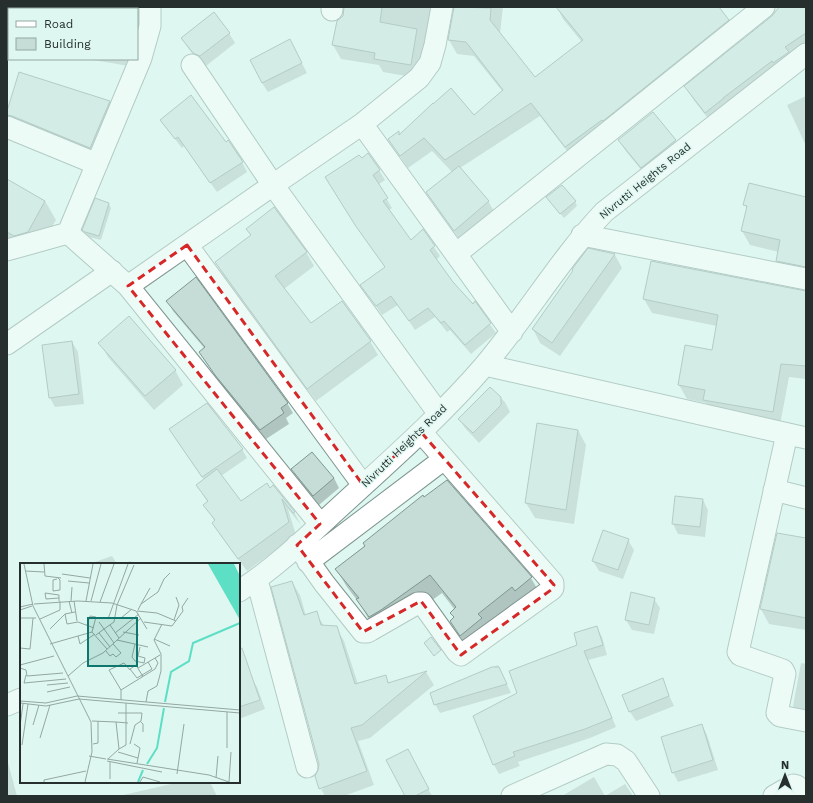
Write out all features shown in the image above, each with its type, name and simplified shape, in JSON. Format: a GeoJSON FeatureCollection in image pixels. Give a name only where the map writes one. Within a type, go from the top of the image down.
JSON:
{"type":"FeatureCollection","features":[{"type":"Feature","properties":{"kind":"street"},"geometry":{"type":"LineString","coordinates":[[68,233],[141,58],[150,26],[150,7]]}},
{"type":"Feature","properties":{"kind":"street"},"geometry":{"type":"LineString","coordinates":[[128,286],[362,124],[419,78],[430,63],[442,7]]}},
{"type":"Feature","properties":{"kind":"street"},"geometry":{"type":"LineString","coordinates":[[456,254],[764,7]]}},
{"type":"Feature","properties":{"kind":"street","name":"Nivrutti Heights Road"},"geometry":{"type":"LineString","coordinates":[[302,553],[320,524],[421,432],[485,365],[512,332],[582,235],[604,212],[806,54]]}},
{"type":"Feature","properties":{"kind":"street"},"geometry":{"type":"LineString","coordinates":[[192,64],[273,185],[439,414]]}},
{"type":"Feature","properties":{"kind":"street"},"geometry":{"type":"LineString","coordinates":[[362,124],[512,332]]}},
{"type":"Feature","properties":{"kind":"street"},"geometry":{"type":"LineString","coordinates":[[7,128],[97,164]]}},
{"type":"Feature","properties":{"kind":"street"},"geometry":{"type":"LineString","coordinates":[[7,250],[68,233]]}},
{"type":"Feature","properties":{"kind":"street"},"geometry":{"type":"LineString","coordinates":[[68,233],[128,286],[320,524]]}},
{"type":"Feature","properties":{"kind":"street"},"geometry":{"type":"LineString","coordinates":[[582,235],[806,279]]}},
{"type":"Feature","properties":{"kind":"street"},"geometry":{"type":"LineString","coordinates":[[187,245],[363,485]]}},
{"type":"Feature","properties":{"kind":"street"},"geometry":{"type":"LineString","coordinates":[[7,344],[112,272]]}},
{"type":"Feature","properties":{"kind":"street"},"geometry":{"type":"LineString","coordinates":[[485,365],[796,436],[774,490],[738,652],[740,655],[784,672],[777,713],[780,716],[806,721]]}},
{"type":"Feature","properties":{"kind":"street"},"geometry":{"type":"LineString","coordinates":[[302,553],[363,632],[371,630],[418,602],[422,602],[457,652],[462,655],[553,588],[553,583],[421,432]]}},
{"type":"Feature","properties":{"kind":"street"},"geometry":{"type":"LineString","coordinates":[[240,590],[302,553],[444,459]]}},
{"type":"Feature","properties":{"kind":"street"},"geometry":{"type":"LineString","coordinates":[[774,490],[806,498]]}},
{"type":"Feature","properties":{"kind":"street"},"geometry":{"type":"LineString","coordinates":[[257,580],[307,767]]}},
{"type":"Feature","properties":{"kind":"street"},"geometry":{"type":"LineString","coordinates":[[7,704],[20,699]]}},
{"type":"Feature","properties":{"kind":"street"},"geometry":{"type":"LineString","coordinates":[[512,796],[606,754],[617,755],[626,760],[649,796]]}},
{"type":"Feature","properties":{"kind":"street"},"geometry":{"type":"LineString","coordinates":[[774,796],[793,785],[797,786],[804,796]]}},
{"type":"Feature","properties":{"kind":"highlighted area"},"geometry":{"type":"Polygon","coordinates":[[[187,245],[363,485],[421,432],[554,585],[551,590],[461,655],[421,601],[363,632],[297,545],[320,524],[128,286],[187,245]]]}},
{"type":"Feature","properties":{"kind":"building"},"geometry":{"type":"Polygon","coordinates":[[[344,7],[382,7],[380,22],[417,29],[411,65],[374,59],[375,53],[332,45],[337,21],[343,16],[344,7]]]}},
{"type":"Feature","properties":{"kind":"building"},"geometry":{"type":"Polygon","coordinates":[[[454,7],[491,8],[490,20],[535,77],[583,40],[556,7],[719,7],[729,20],[603,121],[602,120],[565,147],[531,103],[445,160],[424,138],[400,156],[388,139],[399,131],[399,135],[451,88],[474,115],[503,90],[466,42],[448,40],[454,7]]]}},
{"type":"Feature","properties":{"kind":"building"},"geometry":{"type":"Polygon","coordinates":[[[779,7],[806,7],[806,33],[785,47],[789,52],[773,63],[772,61],[705,113],[684,86],[772,16],[779,7]]]}},
{"type":"Feature","properties":{"kind":"building"},"geometry":{"type":"Polygon","coordinates":[[[214,12],[230,33],[200,56],[193,53],[181,38],[214,12]]]}},
{"type":"Feature","properties":{"kind":"building"},"geometry":{"type":"Polygon","coordinates":[[[290,39],[302,63],[262,83],[250,60],[290,39]]]}},
{"type":"Feature","properties":{"kind":"building"},"geometry":{"type":"Polygon","coordinates":[[[19,72],[110,101],[90,148],[7,115],[19,72]]]}},
{"type":"Feature","properties":{"kind":"building"},"geometry":{"type":"Polygon","coordinates":[[[191,95],[226,142],[228,140],[243,162],[210,183],[178,137],[175,139],[160,120],[191,95]]]}},
{"type":"Feature","properties":{"kind":"building"},"geometry":{"type":"Polygon","coordinates":[[[653,112],[676,140],[641,168],[618,140],[653,112]]]}},
{"type":"Feature","properties":{"kind":"building"},"geometry":{"type":"Polygon","coordinates":[[[368,153],[380,170],[373,175],[388,198],[383,201],[411,240],[423,229],[435,246],[430,250],[453,282],[473,304],[475,301],[491,323],[465,345],[444,321],[441,323],[428,308],[409,321],[391,296],[376,306],[360,285],[385,267],[355,225],[325,177],[359,155],[362,158],[368,153]]]}},
{"type":"Feature","properties":{"kind":"building"},"geometry":{"type":"Polygon","coordinates":[[[459,166],[489,201],[454,231],[426,192],[459,166]]]}},
{"type":"Feature","properties":{"kind":"building"},"geometry":{"type":"Polygon","coordinates":[[[7,179],[45,201],[28,232],[14,236],[7,232],[7,179]]]}},
{"type":"Feature","properties":{"kind":"building"},"geometry":{"type":"Polygon","coordinates":[[[749,183],[806,197],[806,267],[776,261],[780,240],[741,231],[747,206],[743,205],[749,183]]]}},
{"type":"Feature","properties":{"kind":"building"},"geometry":{"type":"Polygon","coordinates":[[[562,185],[576,201],[560,214],[546,197],[562,185]]]}},
{"type":"Feature","properties":{"kind":"building"},"geometry":{"type":"Polygon","coordinates":[[[95,198],[109,203],[99,236],[82,230],[95,198]]]}},
{"type":"Feature","properties":{"kind":"building"},"geometry":{"type":"Polygon","coordinates":[[[274,207],[307,252],[275,276],[311,323],[342,301],[371,341],[307,389],[215,262],[251,235],[246,229],[274,207]]]}},
{"type":"Feature","properties":{"kind":"building"},"geometry":{"type":"Polygon","coordinates":[[[588,248],[615,254],[552,343],[532,329],[588,248]]]}},
{"type":"Feature","properties":{"kind":"building"},"geometry":{"type":"Polygon","coordinates":[[[651,261],[806,291],[806,366],[781,364],[773,412],[703,400],[705,390],[678,385],[685,345],[712,350],[718,315],[643,299],[651,261]]]}},
{"type":"Feature","properties":{"kind":"building"},"geometry":{"type":"Polygon","coordinates":[[[196,277],[288,403],[281,408],[284,413],[260,430],[215,375],[199,352],[205,347],[166,301],[196,277]]]}},
{"type":"Feature","properties":{"kind":"building"},"geometry":{"type":"Polygon","coordinates":[[[129,316],[176,370],[145,396],[98,343],[129,316]]]}},
{"type":"Feature","properties":{"kind":"building"},"geometry":{"type":"Polygon","coordinates":[[[72,341],[79,394],[49,398],[42,345],[72,341]]]}},
{"type":"Feature","properties":{"kind":"building"},"geometry":{"type":"Polygon","coordinates":[[[490,387],[501,397],[501,405],[473,433],[458,419],[490,387]]]}},
{"type":"Feature","properties":{"kind":"building"},"geometry":{"type":"Polygon","coordinates":[[[207,403],[243,449],[202,477],[169,429],[207,403]]]}},
{"type":"Feature","properties":{"kind":"building"},"geometry":{"type":"Polygon","coordinates":[[[537,423],[578,430],[566,510],[525,503],[537,423]]]}},
{"type":"Feature","properties":{"kind":"building"},"geometry":{"type":"Polygon","coordinates":[[[312,452],[334,478],[313,496],[291,469],[312,452]]]}},
{"type":"Feature","properties":{"kind":"building"},"geometry":{"type":"Polygon","coordinates":[[[217,469],[241,501],[267,483],[270,488],[273,485],[295,512],[293,513],[282,499],[289,522],[238,559],[212,523],[215,520],[203,505],[208,501],[196,485],[217,469]]]}},
{"type":"Feature","properties":{"kind":"building"},"geometry":{"type":"Polygon","coordinates":[[[447,480],[532,577],[515,591],[512,587],[478,614],[482,618],[460,636],[450,621],[454,617],[450,613],[456,607],[430,575],[369,617],[356,599],[359,598],[335,569],[365,546],[363,543],[423,495],[424,497],[447,480]]]}},
{"type":"Feature","properties":{"kind":"building"},"geometry":{"type":"Polygon","coordinates":[[[675,496],[703,499],[700,527],[672,524],[675,496]]]}},
{"type":"Feature","properties":{"kind":"building"},"geometry":{"type":"Polygon","coordinates":[[[603,530],[629,539],[618,570],[592,561],[603,530]]]}},
{"type":"Feature","properties":{"kind":"building"},"geometry":{"type":"Polygon","coordinates":[[[777,533],[806,538],[806,618],[760,609],[777,533]]]}},
{"type":"Feature","properties":{"kind":"building"},"geometry":{"type":"Polygon","coordinates":[[[292,581],[304,615],[317,611],[321,625],[337,626],[355,684],[386,675],[388,683],[427,671],[362,725],[351,728],[367,771],[319,789],[315,776],[319,764],[271,587],[292,581]]]}},
{"type":"Feature","properties":{"kind":"building"},"geometry":{"type":"Polygon","coordinates":[[[631,592],[655,598],[649,625],[625,620],[631,592]]]}},
{"type":"Feature","properties":{"kind":"building"},"geometry":{"type":"Polygon","coordinates":[[[597,626],[603,645],[584,651],[612,718],[585,729],[513,752],[515,756],[493,765],[473,716],[517,693],[509,671],[577,645],[574,633],[597,626]]]}},
{"type":"Feature","properties":{"kind":"building"},"geometry":{"type":"Polygon","coordinates":[[[431,637],[441,650],[434,656],[424,643],[431,637]]]}},
{"type":"Feature","properties":{"kind":"building"},"geometry":{"type":"Polygon","coordinates":[[[242,648],[260,700],[240,707],[240,649],[242,648]]]}},
{"type":"Feature","properties":{"kind":"building"},"geometry":{"type":"Polygon","coordinates":[[[492,667],[499,667],[507,684],[434,705],[430,693],[492,667]]]}},
{"type":"Feature","properties":{"kind":"building"},"geometry":{"type":"Polygon","coordinates":[[[663,678],[669,696],[629,712],[622,695],[663,678]]]}},
{"type":"Feature","properties":{"kind":"building"},"geometry":{"type":"Polygon","coordinates":[[[702,724],[713,760],[672,773],[661,737],[702,724]]]}},
{"type":"Feature","properties":{"kind":"building"},"geometry":{"type":"Polygon","coordinates":[[[408,749],[429,789],[415,796],[405,796],[386,760],[408,749]]]}}]}
